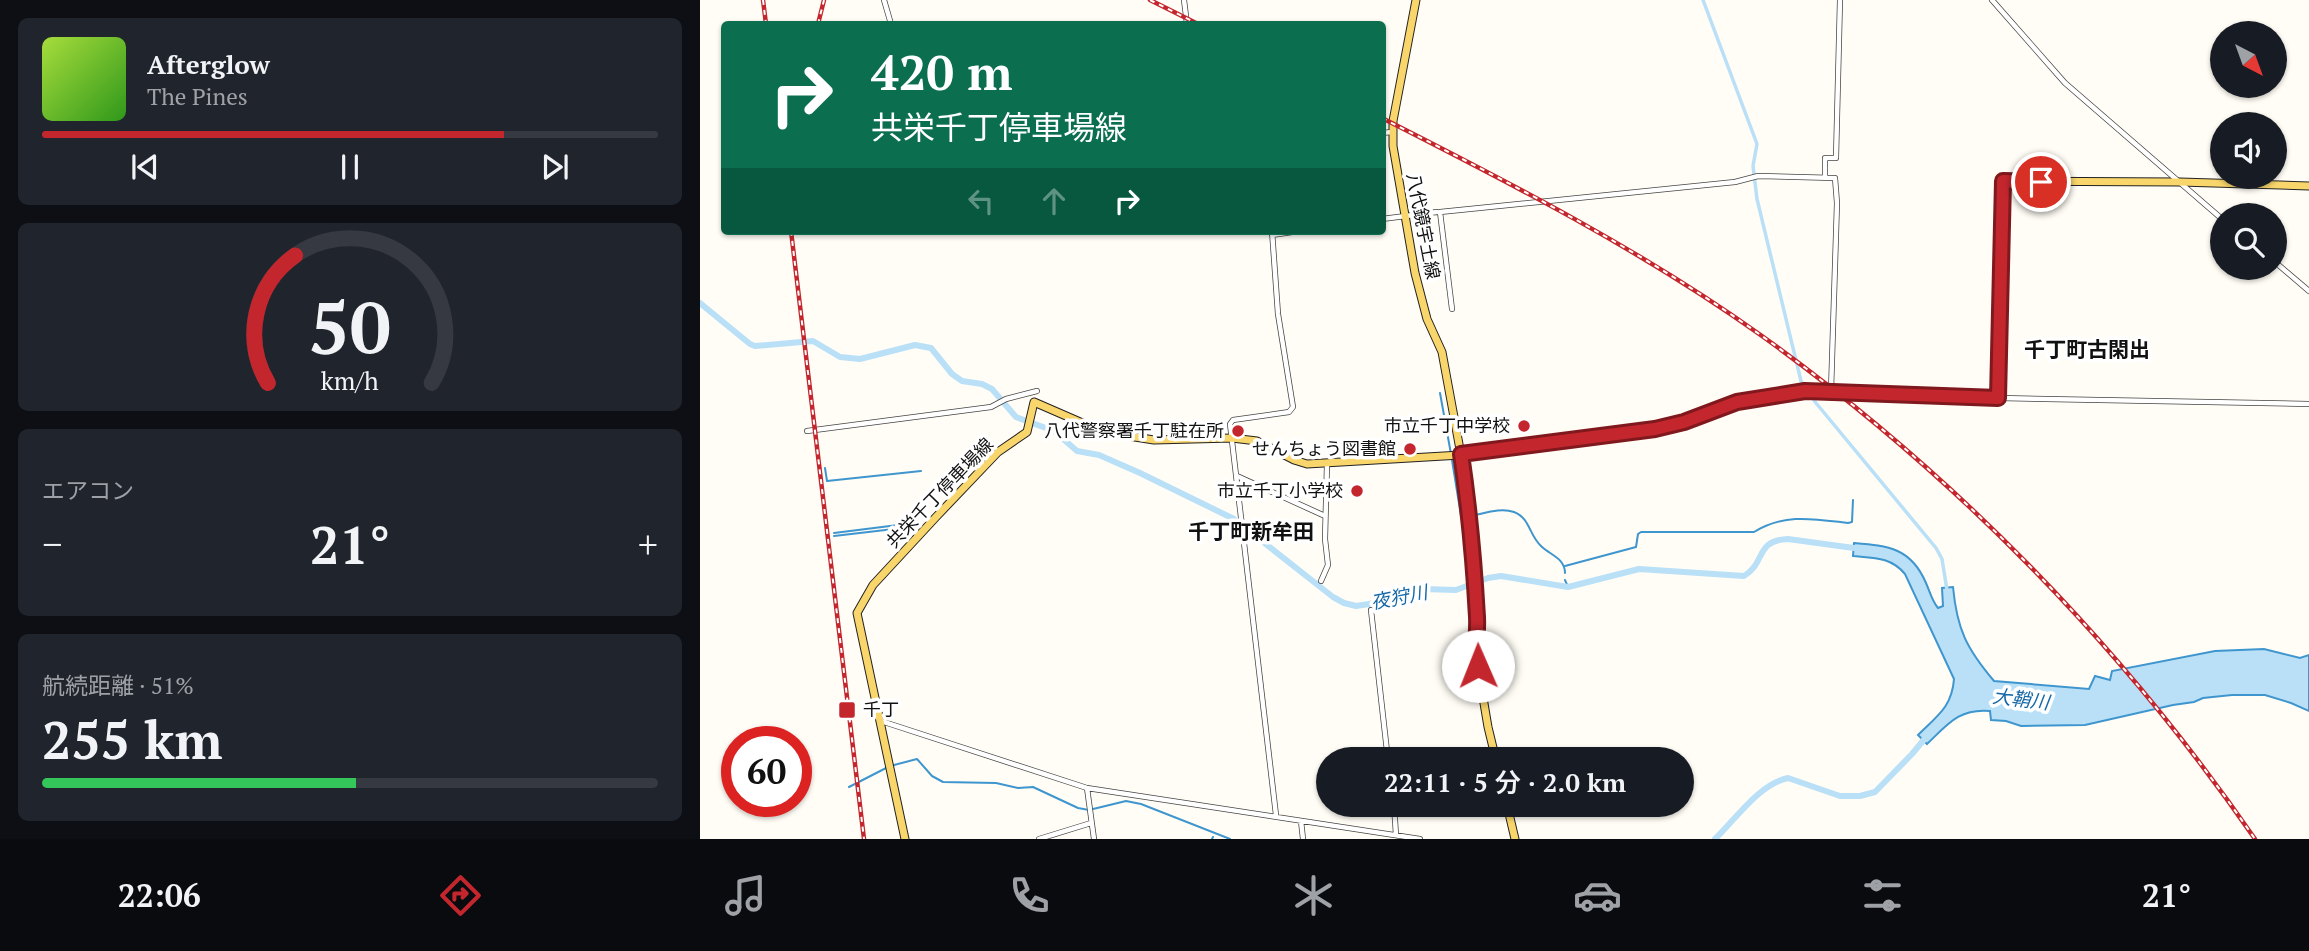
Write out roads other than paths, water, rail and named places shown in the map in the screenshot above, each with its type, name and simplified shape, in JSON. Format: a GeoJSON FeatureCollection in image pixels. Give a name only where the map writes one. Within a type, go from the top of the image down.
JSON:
{"type":"FeatureCollection","features":[{"type":"Feature","properties":{"kind":"main road","name":"八代鏡宇土線"},"geometry":{"type":"LineString","coordinates":[[1416,0],[1392,132],[1422,302],[1442,352],[1460,455],[1472,554],[1476,656],[1493,747]]}},
{"type":"Feature","properties":{"kind":"main road"},"geometry":{"type":"LineString","coordinates":[[1998,398],[2003,181],[2309,186]]}},
{"type":"Feature","properties":{"kind":"main road","name":"共栄千丁停車場線"},"geometry":{"type":"LineString","coordinates":[[905,839],[857,613],[870,590],[888,568],[998,452],[1027,432],[1034,402],[1104,432],[1170,441],[1232,438],[1264,443],[1300,463],[1327,463],[1460,455],[1655,429],[1684,422],[1737,402],[1805,391],[1998,398]]}},
{"type":"Feature","properties":{"kind":"main road"},"geometry":{"type":"LineString","coordinates":[[1510,817],[1515,839]]}},
{"type":"Feature","properties":{"kind":"street"},"geometry":{"type":"LineString","coordinates":[[884,0],[890,21]]}},
{"type":"Feature","properties":{"kind":"street"},"geometry":{"type":"LineString","coordinates":[[1184,0],[1187,21]]}},
{"type":"Feature","properties":{"kind":"street"},"geometry":{"type":"LineString","coordinates":[[1825,177],[1825,158],[1836,158],[1840,0]]}},
{"type":"Feature","properties":{"kind":"street"},"geometry":{"type":"LineString","coordinates":[[1992,0],[2065,83],[2210,208]]}},
{"type":"Feature","properties":{"kind":"street"},"geometry":{"type":"LineString","coordinates":[[1386,133],[1392,132]]}},
{"type":"Feature","properties":{"kind":"street"},"geometry":{"type":"LineString","coordinates":[[1452,309],[1440,212],[1748,180],[1758,176],[1835,178],[1837,203],[1831,391]]}},
{"type":"Feature","properties":{"kind":"street"},"geometry":{"type":"LineString","coordinates":[[1386,218],[1437,212]]}},
{"type":"Feature","properties":{"kind":"street"},"geometry":{"type":"LineString","coordinates":[[1272,235],[1279,314],[1293,407],[1289,412],[1231,421],[1276,815]]}},
{"type":"Feature","properties":{"kind":"street"},"geometry":{"type":"LineString","coordinates":[[2287,272],[2309,291]]}},
{"type":"Feature","properties":{"kind":"street"},"geometry":{"type":"LineString","coordinates":[[807,431],[991,407],[1006,399],[1037,391]]}},
{"type":"Feature","properties":{"kind":"street"},"geometry":{"type":"LineString","coordinates":[[1998,398],[2309,404]]}},
{"type":"Feature","properties":{"kind":"street"},"geometry":{"type":"LineString","coordinates":[[1321,581],[1328,565],[1325,539],[1327,463]]}},
{"type":"Feature","properties":{"kind":"street"},"geometry":{"type":"LineString","coordinates":[[1237,477],[1325,516]]}},
{"type":"Feature","properties":{"kind":"street"},"geometry":{"type":"LineString","coordinates":[[1371,610],[1387,747]]}},
{"type":"Feature","properties":{"kind":"street"},"geometry":{"type":"LineString","coordinates":[[880,721],[1087,788],[1420,839]]}},
{"type":"Feature","properties":{"kind":"street"},"geometry":{"type":"LineString","coordinates":[[1087,788],[1094,839]]}},
{"type":"Feature","properties":{"kind":"street"},"geometry":{"type":"LineString","coordinates":[[1395,817],[1396,836]]}},
{"type":"Feature","properties":{"kind":"street"},"geometry":{"type":"LineString","coordinates":[[1301,821],[1303,839]]}},
{"type":"Feature","properties":{"kind":"street"},"geometry":{"type":"LineString","coordinates":[[1039,839],[1091,823]]}},
{"type":"Feature","properties":{"kind":"water"},"geometry":{"type":"Polygon","coordinates":[[[1854,543],[1888,548],[1906,556],[1920,571],[1938,608],[1943,606],[1942,588],[1953,587],[1957,615],[1965,638],[1994,681],[2089,689],[2095,676],[2110,680],[2112,671],[2215,651],[2264,649],[2300,658],[2309,655],[2309,711],[2265,695],[2232,695],[2203,698],[2085,725],[2021,726],[1991,720],[1990,711],[1979,711],[1954,719],[1927,744],[1918,735],[1947,704],[1954,679],[1905,574],[1888,561],[1853,556],[1854,543]]]}},
{"type":"Feature","properties":{"kind":"waterway"},"geometry":{"type":"LineString","coordinates":[[1703,0],[1757,144],[1753,166],[1757,199],[1801,381],[1816,403],[1936,548],[1942,559],[1947,590]]}},
{"type":"Feature","properties":{"kind":"waterway","name":"夜狩川"},"geometry":{"type":"LineString","coordinates":[[700,303],[755,346],[813,341],[840,357],[860,359],[915,345],[931,348],[952,374],[962,381],[982,384],[992,389],[1016,417],[1054,431],[1077,451],[1099,455],[1234,519],[1333,597],[1356,606],[1424,589],[1456,590],[1501,576],[1568,587],[1639,569],[1744,576],[1756,565],[1765,548],[1778,540],[1861,549]]}},
{"type":"Feature","properties":{"kind":"waterway"},"geometry":{"type":"LineString","coordinates":[[1440,393],[1451,454]]}},
{"type":"Feature","properties":{"kind":"waterway"},"geometry":{"type":"LineString","coordinates":[[1452,460],[1461,516],[1464,517]]}},
{"type":"Feature","properties":{"kind":"waterway"},"geometry":{"type":"LineString","coordinates":[[825,468],[827,481],[921,471]]}},
{"type":"Feature","properties":{"kind":"waterway"},"geometry":{"type":"LineString","coordinates":[[1565,566],[1636,547],[1638,534],[1641,532],[1754,532],[1777,522],[1800,519],[1848,523],[1852,522],[1853,500]]}},
{"type":"Feature","properties":{"kind":"waterway"},"geometry":{"type":"LineString","coordinates":[[1470,516],[1492,511],[1514,512],[1523,518],[1537,542],[1563,564],[1565,573]]}},
{"type":"Feature","properties":{"kind":"waterway"},"geometry":{"type":"LineString","coordinates":[[834,533],[898,525]]}},
{"type":"Feature","properties":{"kind":"waterway"},"geometry":{"type":"LineString","coordinates":[[834,536],[894,529]]}},
{"type":"Feature","properties":{"kind":"waterway","name":"夜狩川"},"geometry":{"type":"LineString","coordinates":[[1565,580],[1568,587]]}},
{"type":"Feature","properties":{"kind":"waterway","name":"大鞘川"},"geometry":{"type":"LineString","coordinates":[[1715,839],[1748,803],[1767,787],[1788,778],[1840,796],[1860,796],[1875,792],[1927,736]]}},
{"type":"Feature","properties":{"kind":"waterway"},"geometry":{"type":"LineString","coordinates":[[894,765],[917,759],[932,776],[943,782],[1033,787],[1078,808],[1089,810],[1126,801],[1141,804],[1230,839]]}},
{"type":"Feature","properties":{"kind":"waterway"},"geometry":{"type":"LineString","coordinates":[[849,787],[888,767]]}},
{"type":"Feature","properties":{"kind":"railway"},"geometry":{"type":"LineString","coordinates":[[763,0],[766,21]]}},
{"type":"Feature","properties":{"kind":"railway"},"geometry":{"type":"LineString","coordinates":[[819,21],[824,0]]}},
{"type":"Feature","properties":{"kind":"railway"},"geometry":{"type":"LineString","coordinates":[[1150,0],[1192,21]]}},
{"type":"Feature","properties":{"kind":"railway"},"geometry":{"type":"LineString","coordinates":[[1386,120],[1528,194],[1671,275],[1762,336],[1833,389],[1901,445],[1967,504],[2030,566],[2090,631],[2203,767],[2255,839]]}},
{"type":"Feature","properties":{"kind":"railway"},"geometry":{"type":"LineString","coordinates":[[791,235],[864,839]]}},
{"type":"Feature","properties":{"kind":"place","name":"市立千丁中学校"},"geometry":{"type":"Point","coordinates":[1524,426]}},
{"type":"Feature","properties":{"kind":"place","name":"八代警察署千丁駐在所"},"geometry":{"type":"Point","coordinates":[1238,431]}},
{"type":"Feature","properties":{"kind":"place","name":"せんちょう図書館"},"geometry":{"type":"Point","coordinates":[1410,449]}},
{"type":"Feature","properties":{"kind":"place","name":"市立千丁小学校"},"geometry":{"type":"Point","coordinates":[1357,491]}},
{"type":"Feature","properties":{"kind":"place","name":"千丁"},"geometry":{"type":"Point","coordinates":[847,710]}},
{"type":"Feature","properties":{"kind":"district","name":"千丁町古閑出"},"geometry":{"type":"Point","coordinates":[2087,350]}},
{"type":"Feature","properties":{"kind":"district","name":"千丁町新牟田"},"geometry":{"type":"Point","coordinates":[1251,532]}}]}
